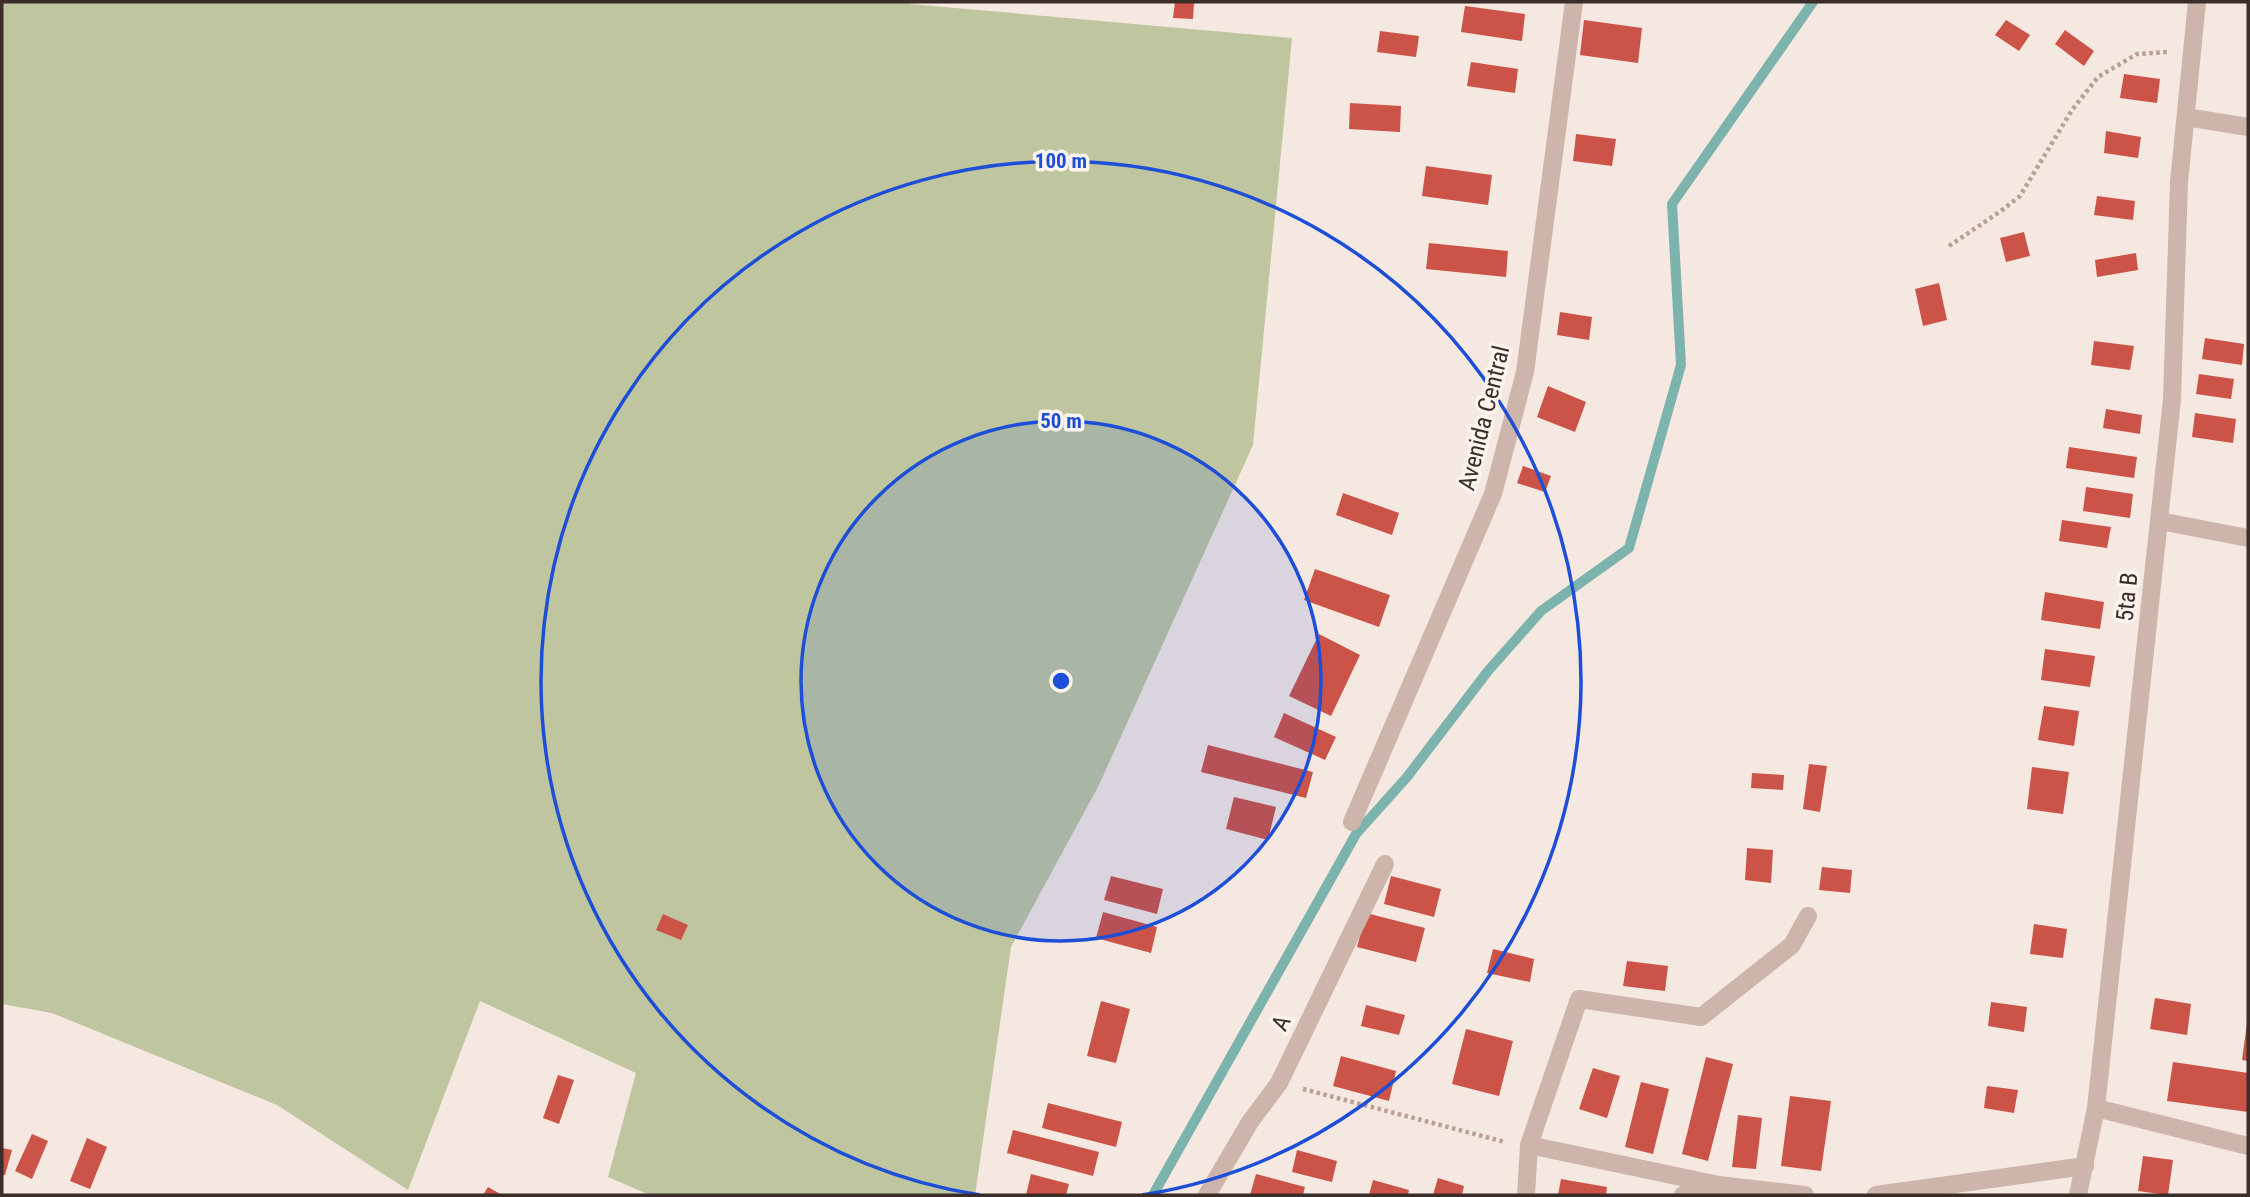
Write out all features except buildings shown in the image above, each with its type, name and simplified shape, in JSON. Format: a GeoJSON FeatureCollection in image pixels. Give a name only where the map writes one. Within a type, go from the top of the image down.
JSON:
{"type":"FeatureCollection","features":[{"type":"Feature","properties":{"kind":"street","name":"Avenida Central"},"geometry":{"type":"LineString","coordinates":[[1352,822],[1493,494],[1525,372],[1574,2]]}},
{"type":"Feature","properties":{"kind":"street","name":"5ta B"},"geometry":{"type":"LineString","coordinates":[[2078,1195],[2096,1108],[2160,522],[2172,399],[2179,182],[2197,2]]}},
{"type":"Feature","properties":{"kind":"street"},"geometry":{"type":"LineString","coordinates":[[2186,117],[2248,127]]}},
{"type":"Feature","properties":{"kind":"street"},"geometry":{"type":"LineString","coordinates":[[2160,522],[2248,538]]}},
{"type":"Feature","properties":{"kind":"street","name":"A"},"geometry":{"type":"LineString","coordinates":[[1207,1195],[1250,1122],[1279,1083],[1385,864]]}},
{"type":"Feature","properties":{"kind":"street"},"geometry":{"type":"LineString","coordinates":[[1526,1195],[1529,1146],[1579,999],[1701,1017],[1791,945],[1808,916]]}},
{"type":"Feature","properties":{"kind":"street"},"geometry":{"type":"LineString","coordinates":[[2096,1108],[2248,1146]]}},
{"type":"Feature","properties":{"kind":"street"},"geometry":{"type":"LineString","coordinates":[[1529,1146],[1719,1185],[1805,1195]]}},
{"type":"Feature","properties":{"kind":"street"},"geometry":{"type":"LineString","coordinates":[[1876,1195],[2085,1166]]}},
{"type":"Feature","properties":{"kind":"street"},"geometry":{"type":"LineString","coordinates":[[1683,1195],[1719,1185]]}},
{"type":"Feature","properties":{"kind":"path"},"geometry":{"type":"LineString","coordinates":[[1949,246],[2020,196],[2072,110],[2098,77],[2137,54],[2192,50]]}},
{"type":"Feature","properties":{"kind":"path"},"geometry":{"type":"LineString","coordinates":[[1279,1083],[1490,1140],[1529,1146]]}},
{"type":"Feature","properties":{"kind":"green space"},"geometry":{"type":"Polygon","coordinates":[[[2,2],[909,2],[1292,38],[1253,445],[1099,785],[1011,947],[975,1195],[650,1195],[608,1177],[636,1073],[480,1001],[408,1190],[277,1105],[52,1013],[2,1004],[2,2]]]}},
{"type":"Feature","properties":{"kind":"waterway"},"geometry":{"type":"LineString","coordinates":[[1153,1195],[1356,834],[1407,777],[1488,671],[1541,611],[1629,548],[1681,365],[1672,204],[1813,2]]}}]}
